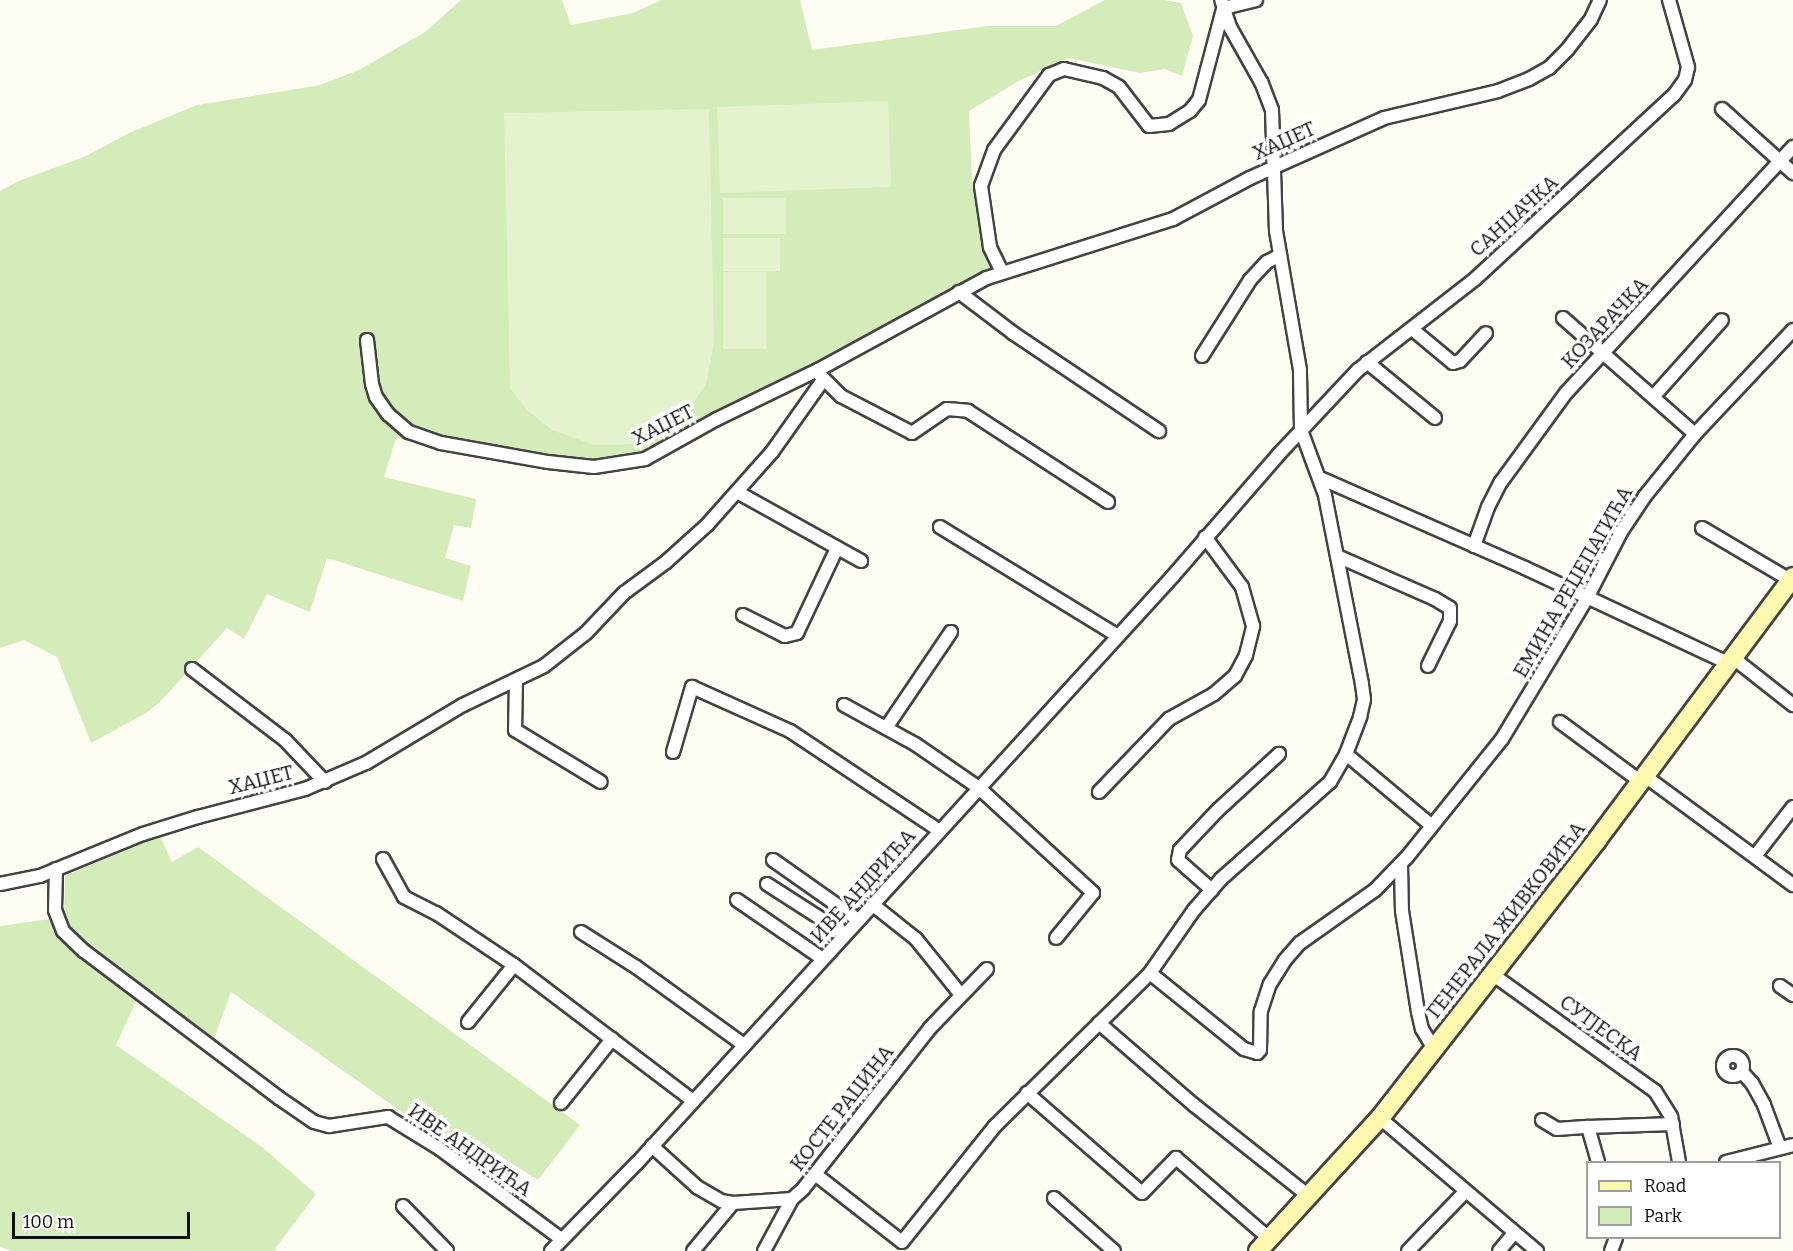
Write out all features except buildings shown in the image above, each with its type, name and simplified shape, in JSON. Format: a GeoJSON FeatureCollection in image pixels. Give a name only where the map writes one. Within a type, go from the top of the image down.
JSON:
{"type":"FeatureCollection","features":[{"type":"Feature","properties":{"kind":"street"},"geometry":{"type":"LineString","coordinates":[[1222,4],[1256,0]]}},
{"type":"Feature","properties":{"kind":"street","name":"ХАЏЕТ"},"geometry":{"type":"LineString","coordinates":[[367,340],[372,384],[376,397],[388,414],[409,432],[441,443],[487,453],[594,467],[645,459],[717,419],[820,375],[958,292],[1002,272],[1173,219],[1276,167],[1384,118],[1498,91],[1536,76],[1549,68],[1578,37],[1591,20],[1600,0]]}},
{"type":"Feature","properties":{"kind":"street","name":"САНЏАЧКА"},"geometry":{"type":"LineString","coordinates":[[1301,430],[1367,362],[1485,270],[1679,90],[1687,76],[1688,61],[1669,0]]}},
{"type":"Feature","properties":{"kind":"street"},"geometry":{"type":"LineString","coordinates":[[1002,272],[990,247],[981,192],[983,179],[994,150],[1053,71],[1079,71],[1111,81],[1149,126],[1176,121],[1190,111],[1199,100],[1222,4]]}},
{"type":"Feature","properties":{"kind":"street"},"geometry":{"type":"LineString","coordinates":[[815,1174],[902,1242],[967,1158],[1027,1093],[1150,973],[1194,910],[1237,862],[1330,782],[1346,754],[1360,717],[1364,699],[1337,556],[1320,478],[1301,430],[1300,370],[1276,231],[1276,167],[1270,102],[1230,27],[1222,4]]}},
{"type":"Feature","properties":{"kind":"street"},"geometry":{"type":"LineString","coordinates":[[1722,109],[1793,173]]}},
{"type":"Feature","properties":{"kind":"street","name":"КОЗАРАЧКА"},"geometry":{"type":"LineString","coordinates":[[1474,546],[1488,507],[1517,458],[1566,393],[1793,147]]}},
{"type":"Feature","properties":{"kind":"street"},"geometry":{"type":"LineString","coordinates":[[1202,356],[1250,280],[1267,262],[1280,255]]}},
{"type":"Feature","properties":{"kind":"street"},"geometry":{"type":"LineString","coordinates":[[958,292],[1012,333],[1160,431]]}},
{"type":"Feature","properties":{"kind":"street"},"geometry":{"type":"LineString","coordinates":[[1563,318],[1695,434]]}},
{"type":"Feature","properties":{"kind":"street"},"geometry":{"type":"LineString","coordinates":[[1653,397],[1722,320]]}},
{"type":"Feature","properties":{"kind":"street"},"geometry":{"type":"LineString","coordinates":[[1412,329],[1454,363],[1460,361],[1486,333]]}},
{"type":"Feature","properties":{"kind":"street","name":"ЕМИНА РЕЏЕПАГИЋА"},"geometry":{"type":"LineString","coordinates":[[1150,973],[1244,1049],[1257,1053],[1261,1044],[1261,1011],[1270,984],[1285,960],[1300,943],[1365,898],[1401,865],[1502,739],[1587,598],[1639,505],[1695,434],[1793,330]]}},
{"type":"Feature","properties":{"kind":"street"},"geometry":{"type":"LineString","coordinates":[[1367,362],[1435,418]]}},
{"type":"Feature","properties":{"kind":"street"},"geometry":{"type":"LineString","coordinates":[[820,375],[849,401],[912,433],[946,409],[968,411],[1108,502]]}},
{"type":"Feature","properties":{"kind":"street","name":"ХАЏЕТ"},"geometry":{"type":"LineString","coordinates":[[0,884],[40,876],[187,820],[325,782],[366,763],[463,705],[544,666],[586,633],[624,593],[688,544],[737,492],[789,430],[820,375]]}},
{"type":"Feature","properties":{"kind":"street","name":"ИВЕ АНДРИЋА"},"geometry":{"type":"LineString","coordinates":[[551,1251],[652,1146],[1119,636],[1301,430]]}},
{"type":"Feature","properties":{"kind":"street"},"geometry":{"type":"LineString","coordinates":[[1320,478],[1730,660],[1793,705]]}},
{"type":"Feature","properties":{"kind":"street"},"geometry":{"type":"LineString","coordinates":[[737,492],[861,561]]}},
{"type":"Feature","properties":{"kind":"street"},"geometry":{"type":"LineString","coordinates":[[940,527],[1119,636]]}},
{"type":"Feature","properties":{"kind":"street"},"geometry":{"type":"LineString","coordinates":[[1702,528],[1792,578]]}},
{"type":"Feature","properties":{"kind":"street"},"geometry":{"type":"LineString","coordinates":[[1099,792],[1169,719],[1214,694],[1235,676],[1246,655],[1253,626],[1242,587],[1205,537]]}},
{"type":"Feature","properties":{"kind":"street"},"geometry":{"type":"LineString","coordinates":[[743,615],[785,636],[797,633],[837,548]]}},
{"type":"Feature","properties":{"kind":"street"},"geometry":{"type":"LineString","coordinates":[[1337,556],[1435,598],[1450,608],[1450,621],[1428,666]]}},
{"type":"Feature","properties":{"kind":"street","name":"ГЕНЕРАЛА ЖИВКОВИЋА"},"geometry":{"type":"LineString","coordinates":[[1264,1245],[1380,1118],[1643,779],[1792,578]]}},
{"type":"Feature","properties":{"kind":"street"},"geometry":{"type":"LineString","coordinates":[[886,728],[951,632]]}},
{"type":"Feature","properties":{"kind":"street"},"geometry":{"type":"LineString","coordinates":[[192,669],[285,740],[325,782]]}},
{"type":"Feature","properties":{"kind":"street"},"geometry":{"type":"LineString","coordinates":[[516,680],[515,730],[601,782]]}},
{"type":"Feature","properties":{"kind":"street","name":"ИВЕ АНДРИЋА"},"geometry":{"type":"LineString","coordinates":[[673,752],[692,687],[790,731],[940,831]]}},
{"type":"Feature","properties":{"kind":"street"},"geometry":{"type":"LineString","coordinates":[[844,705],[915,744],[979,788],[1093,893],[1056,938]]}},
{"type":"Feature","properties":{"kind":"street"},"geometry":{"type":"LineString","coordinates":[[1560,722],[1755,856],[1793,885]]}},
{"type":"Feature","properties":{"kind":"street"},"geometry":{"type":"LineString","coordinates":[[1212,890],[1181,864],[1178,860],[1180,850],[1279,754]]}},
{"type":"Feature","properties":{"kind":"street"},"geometry":{"type":"LineString","coordinates":[[1346,754],[1432,826]]}},
{"type":"Feature","properties":{"kind":"street"},"geometry":{"type":"LineString","coordinates":[[1755,856],[1793,807]]}},
{"type":"Feature","properties":{"kind":"street"},"geometry":{"type":"LineString","coordinates":[[383,859],[404,897],[436,913],[514,965],[693,1101]]}},
{"type":"Feature","properties":{"kind":"street"},"geometry":{"type":"LineString","coordinates":[[773,860],[858,920]]}},
{"type":"Feature","properties":{"kind":"street"},"geometry":{"type":"LineString","coordinates":[[1401,865],[1402,911],[1418,1012],[1422,1029],[1434,1049]]}},
{"type":"Feature","properties":{"kind":"street","name":"ИВЕ АНДРИЋА"},"geometry":{"type":"LineString","coordinates":[[56,869],[55,910],[63,931],[84,951],[168,1015],[314,1122],[329,1126],[351,1125],[388,1117],[440,1149],[561,1239]]}},
{"type":"Feature","properties":{"kind":"street"},"geometry":{"type":"LineString","coordinates":[[767,884],[845,934]]}},
{"type":"Feature","properties":{"kind":"street"},"geometry":{"type":"LineString","coordinates":[[737,900],[823,959]]}},
{"type":"Feature","properties":{"kind":"street"},"geometry":{"type":"LineString","coordinates":[[872,904],[916,939],[961,995]]}},
{"type":"Feature","properties":{"kind":"street"},"geometry":{"type":"LineString","coordinates":[[581,932],[636,967],[744,1045]]}},
{"type":"Feature","properties":{"kind":"street"},"geometry":{"type":"LineString","coordinates":[[468,1022],[514,965]]}},
{"type":"Feature","properties":{"kind":"street","name":"КОСТЕ РАЦИНА"},"geometry":{"type":"LineString","coordinates":[[764,1251],[792,1199],[815,1174],[897,1067],[987,969]]}},
{"type":"Feature","properties":{"kind":"street","name":"СУТЈЕСКА"},"geometry":{"type":"LineString","coordinates":[[1492,974],[1649,1086],[1664,1101],[1673,1124],[1679,1161]]}},
{"type":"Feature","properties":{"kind":"street"},"geometry":{"type":"LineString","coordinates":[[1780,986],[1793,995]]}},
{"type":"Feature","properties":{"kind":"street"},"geometry":{"type":"LineString","coordinates":[[1099,1023],[1194,1105],[1310,1197]]}},
{"type":"Feature","properties":{"kind":"street"},"geometry":{"type":"LineString","coordinates":[[561,1103],[612,1039]]}},
{"type":"Feature","properties":{"kind":"street"},"geometry":{"type":"LineString","coordinates":[[1742,1072],[1752,1083],[1764,1105],[1780,1148]]}},
{"type":"Feature","properties":{"kind":"street"},"geometry":{"type":"LineString","coordinates":[[1027,1093],[1142,1193],[1176,1158],[1264,1245]]}},
{"type":"Feature","properties":{"kind":"street"},"geometry":{"type":"LineString","coordinates":[[1380,1118],[1537,1251]]}},
{"type":"Feature","properties":{"kind":"street"},"geometry":{"type":"LineString","coordinates":[[1542,1120],[1557,1129],[1673,1124]]}},
{"type":"Feature","properties":{"kind":"street"},"geometry":{"type":"LineString","coordinates":[[1588,1127],[1598,1161]]}},
{"type":"Feature","properties":{"kind":"street"},"geometry":{"type":"LineString","coordinates":[[1730,1161],[1793,1145]]}},
{"type":"Feature","properties":{"kind":"street"},"geometry":{"type":"LineString","coordinates":[[652,1146],[704,1192],[721,1201],[733,1203],[792,1199]]}},
{"type":"Feature","properties":{"kind":"street"},"geometry":{"type":"LineString","coordinates":[[1408,1251],[1465,1192]]}},
{"type":"Feature","properties":{"kind":"street"},"geometry":{"type":"LineString","coordinates":[[1054,1198],[1114,1251]]}},
{"type":"Feature","properties":{"kind":"street"},"geometry":{"type":"LineString","coordinates":[[693,1251],[733,1203]]}},
{"type":"Feature","properties":{"kind":"street"},"geometry":{"type":"LineString","coordinates":[[403,1206],[447,1251]]}},
{"type":"Feature","properties":{"kind":"street"},"geometry":{"type":"LineString","coordinates":[[1499,1251],[1514,1233]]}},
{"type":"Feature","properties":{"kind":"green space"},"geometry":{"type":"Polygon","coordinates":[[[461,0],[562,0],[571,25],[633,13],[661,0],[800,0],[812,50],[987,26],[1056,26],[1105,0],[1164,0],[1181,3],[1193,36],[1182,76],[1165,69],[1140,73],[1069,58],[1017,82],[969,111],[972,178],[989,269],[959,292],[818,370],[619,465],[548,462],[396,438],[384,477],[476,499],[471,528],[454,525],[445,558],[471,566],[463,601],[327,558],[310,612],[267,594],[244,639],[227,628],[160,702],[146,713],[91,743],[57,657],[24,640],[0,648],[0,191],[19,181],[86,156],[129,133],[197,105],[320,85],[359,70],[425,32],[461,0]]]}},
{"type":"Feature","properties":{"kind":"green space"},"geometry":{"type":"Polygon","coordinates":[[[888,101],[891,187],[720,193],[717,107],[888,101]]]}},
{"type":"Feature","properties":{"kind":"green space"},"geometry":{"type":"Polygon","coordinates":[[[709,109],[714,344],[706,384],[683,418],[661,434],[635,444],[594,445],[552,430],[527,410],[510,388],[504,113],[709,109]]]}},
{"type":"Feature","properties":{"kind":"green space"},"geometry":{"type":"Polygon","coordinates":[[[723,198],[786,198],[786,234],[723,234],[723,198]]]}},
{"type":"Feature","properties":{"kind":"green space"},"geometry":{"type":"Polygon","coordinates":[[[723,238],[780,238],[780,271],[723,271],[723,238]]]}},
{"type":"Feature","properties":{"kind":"green space"},"geometry":{"type":"Polygon","coordinates":[[[723,272],[766,272],[766,349],[723,349],[723,272]]]}},
{"type":"Feature","properties":{"kind":"green space"},"geometry":{"type":"Polygon","coordinates":[[[160,836],[172,862],[198,847],[580,1125],[538,1180],[494,1152],[479,1166],[231,992],[213,1041],[143,986],[116,1045],[262,1147],[316,1194],[275,1249],[277,1251],[12,1251],[0,1247],[0,926],[64,917],[65,876],[160,836]]]}}]}
